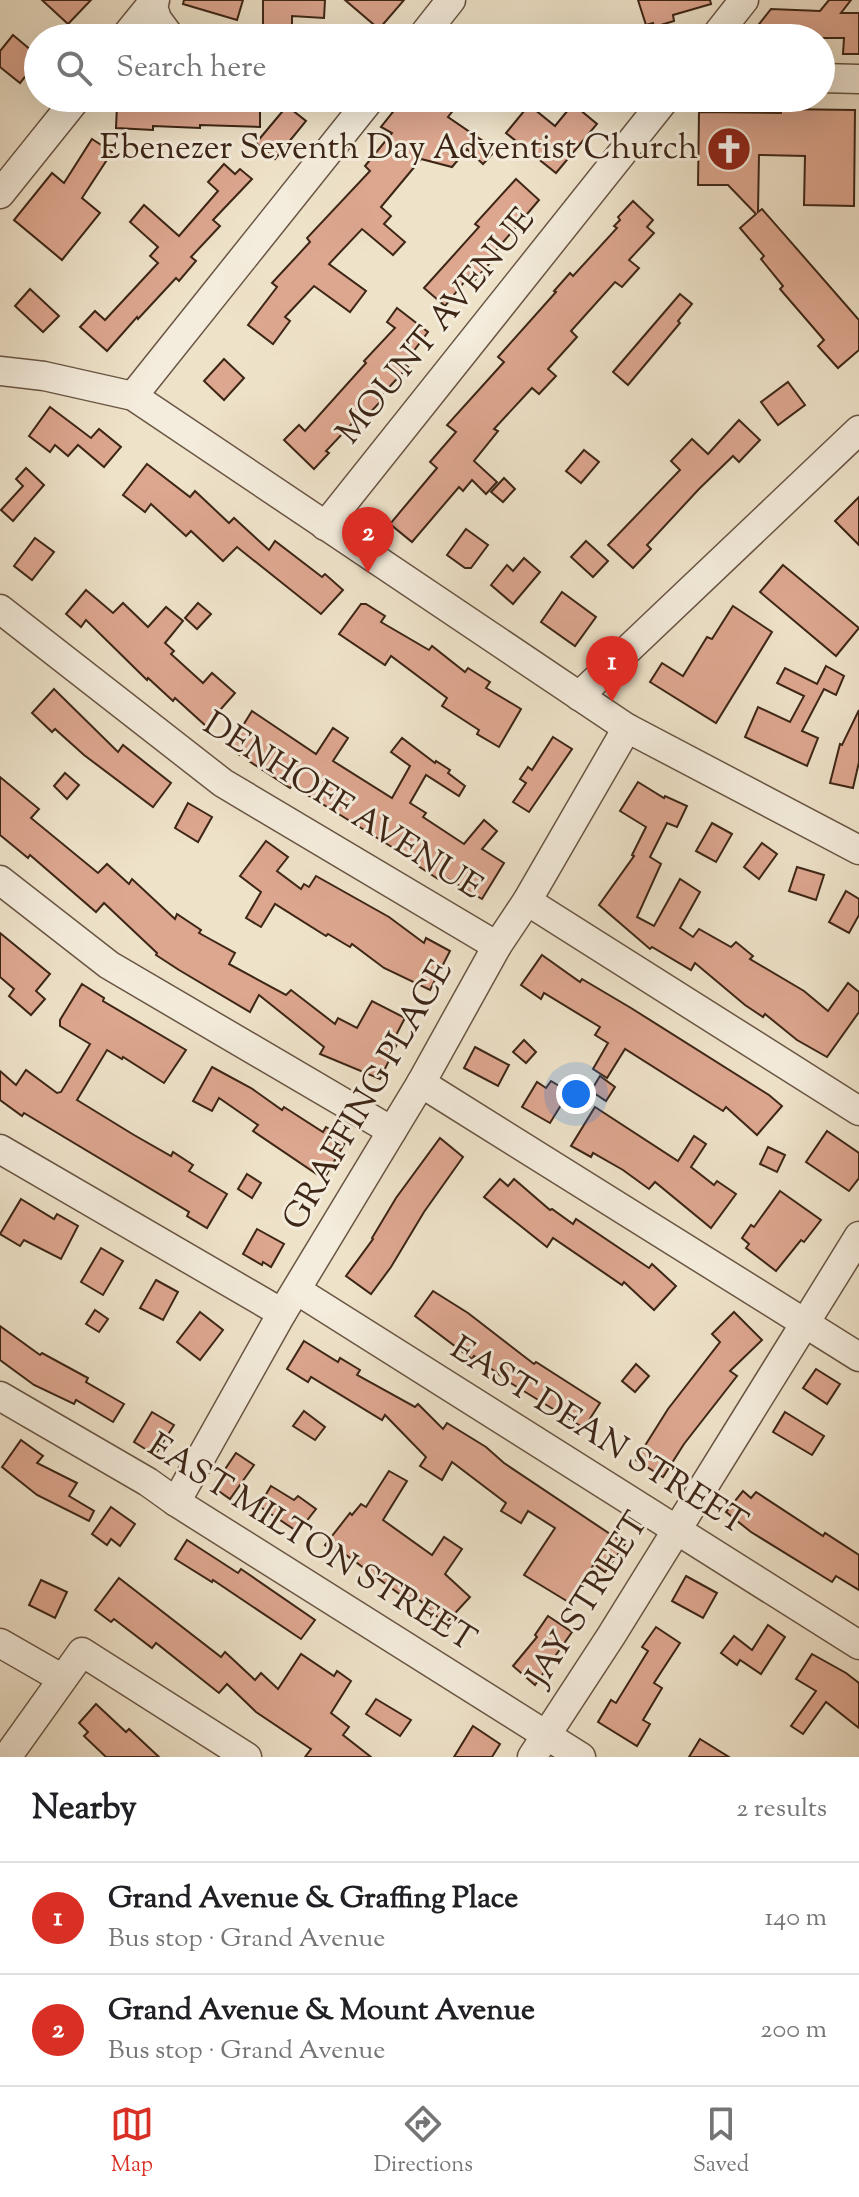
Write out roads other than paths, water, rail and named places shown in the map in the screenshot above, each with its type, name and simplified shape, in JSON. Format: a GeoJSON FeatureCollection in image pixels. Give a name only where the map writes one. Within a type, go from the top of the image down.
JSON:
{"type":"FeatureCollection","features":[{"type":"Feature","properties":{"kind":"street"},"geometry":{"type":"LineString","coordinates":[[432,24],[451,0]]}},
{"type":"Feature","properties":{"kind":"street"},"geometry":{"type":"LineString","coordinates":[[725,24],[744,0]]}},
{"type":"Feature","properties":{"kind":"street"},"geometry":{"type":"LineString","coordinates":[[134,24],[151,1]]}},
{"type":"Feature","properties":{"kind":"street"},"geometry":{"type":"LineString","coordinates":[[151,1],[161,24]]}},
{"type":"Feature","properties":{"kind":"street"},"geometry":{"type":"LineString","coordinates":[[835,78],[859,79]]}},
{"type":"Feature","properties":{"kind":"street"},"geometry":{"type":"LineString","coordinates":[[0,194],[66,112]]}},
{"type":"Feature","properties":{"kind":"street"},"geometry":{"type":"LineString","coordinates":[[133,396],[360,112]]}},
{"type":"Feature","properties":{"kind":"street","name":"MOUNT AVENUE"},"geometry":{"type":"LineString","coordinates":[[325,526],[655,112]]}},
{"type":"Feature","properties":{"kind":"street"},"geometry":{"type":"LineString","coordinates":[[0,371],[44,376],[133,396],[627,728],[859,850]]}},
{"type":"Feature","properties":{"kind":"street"},"geometry":{"type":"LineString","coordinates":[[579,696],[859,430]]}},
{"type":"Feature","properties":{"kind":"street","name":"DENHOFF AVENUE"},"geometry":{"type":"LineString","coordinates":[[0,609],[223,783],[497,946]]}},
{"type":"Feature","properties":{"kind":"street","name":"GRAFFING PLACE"},"geometry":{"type":"LineString","coordinates":[[176,1502],[290,1302],[421,1083],[497,946],[527,901],[627,728]]}},
{"type":"Feature","properties":{"kind":"street"},"geometry":{"type":"LineString","coordinates":[[0,880],[109,965],[392,1131]]}},
{"type":"Feature","properties":{"kind":"street","name":"DENHOFF AVENUE"},"geometry":{"type":"LineString","coordinates":[[527,901],[859,1111]]}},
{"type":"Feature","properties":{"kind":"street"},"geometry":{"type":"LineString","coordinates":[[421,1083],[859,1357]]}},
{"type":"Feature","properties":{"kind":"street","name":"EAST DEAN STREET"},"geometry":{"type":"LineString","coordinates":[[0,1149],[290,1302],[676,1529],[859,1645]]}},
{"type":"Feature","properties":{"kind":"street","name":"JAY STREET"},"geometry":{"type":"LineString","coordinates":[[539,1746],[859,1236]]}},
{"type":"Feature","properties":{"kind":"street","name":"EAST MILTON STREET"},"geometry":{"type":"LineString","coordinates":[[3,1406],[148,1482],[539,1746],[581,1757]]}},
{"type":"Feature","properties":{"kind":"street"},"geometry":{"type":"LineString","coordinates":[[0,1643],[61,1678]]}},
{"type":"Feature","properties":{"kind":"street"},"geometry":{"type":"LineString","coordinates":[[7,1757],[82,1652],[247,1757]]}},
{"type":"Feature","properties":{"kind":"place","name":"Ebenezer Seventh Day Adventist Church"},"geometry":{"type":"Point","coordinates":[729,149]}},
{"type":"Feature","properties":{"kind":"place","name":"Grand Avenue & Mount Avenue"},"geometry":{"type":"Point","coordinates":[368,573]}},
{"type":"Feature","properties":{"kind":"place","name":"Grand Avenue & Graffing Place"},"geometry":{"type":"Point","coordinates":[612,702]}}]}
